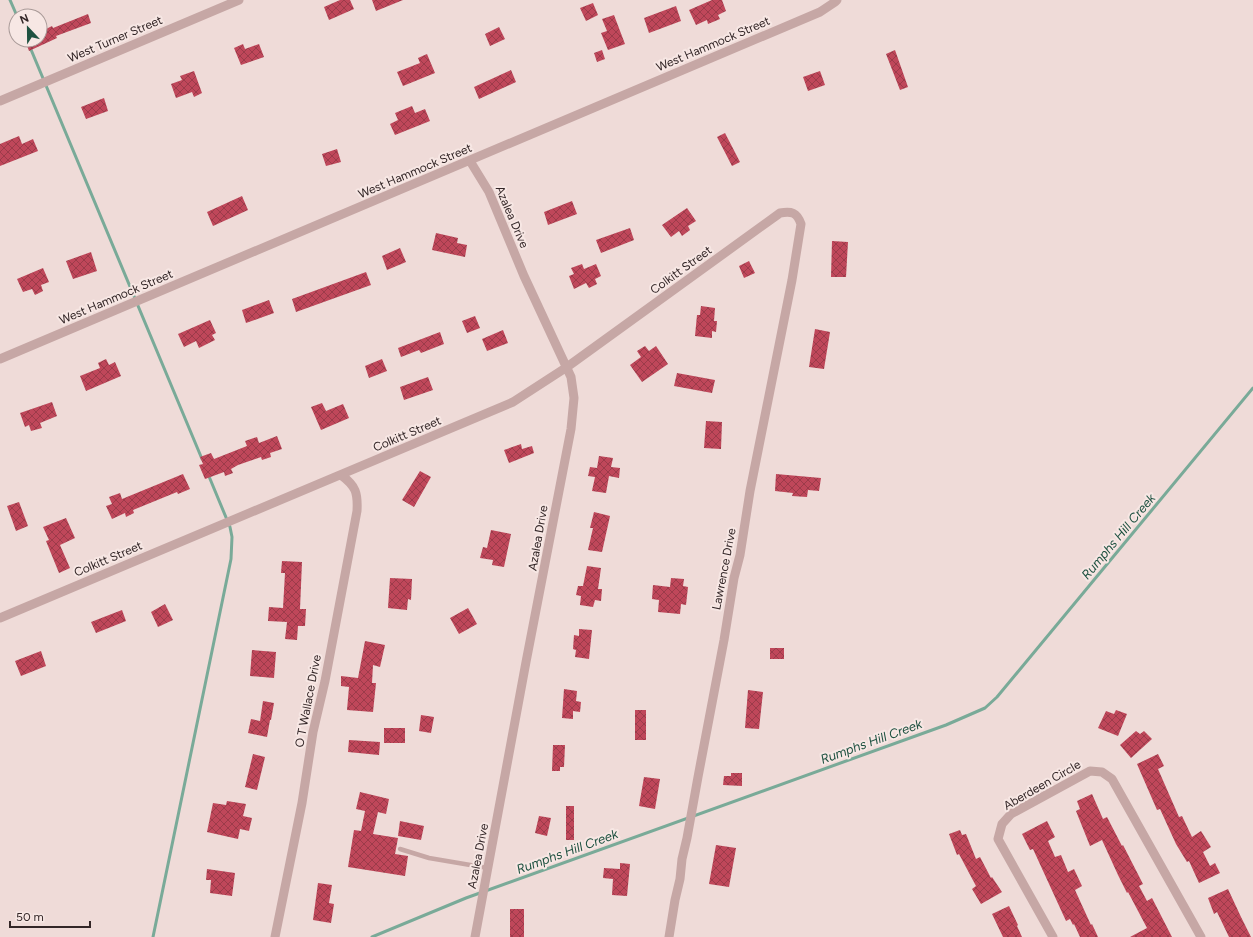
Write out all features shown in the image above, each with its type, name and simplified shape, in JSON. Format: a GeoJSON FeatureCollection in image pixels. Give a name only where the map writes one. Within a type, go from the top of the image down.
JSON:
{"type":"FeatureCollection","features":[{"type":"Feature","properties":{"kind":"street","name":"West Turner Street"},"geometry":{"type":"LineString","coordinates":[[0,101],[239,0]]}},
{"type":"Feature","properties":{"kind":"street","name":"West Hammock Street"},"geometry":{"type":"LineString","coordinates":[[0,359],[820,12],[837,0]]}},
{"type":"Feature","properties":{"kind":"street","name":"Azalea Drive"},"geometry":{"type":"LineString","coordinates":[[470,161],[489,192],[524,276],[551,336],[567,367],[573,383],[574,398],[572,429],[549,538],[543,578],[475,937]]}},
{"type":"Feature","properties":{"kind":"street","name":"Colkitt Street"},"geometry":{"type":"LineString","coordinates":[[0,618],[513,402],[567,367],[780,213],[789,211]]}},
{"type":"Feature","properties":{"kind":"street","name":"Lawrence Drive"},"geometry":{"type":"LineString","coordinates":[[669,937],[680,879],[682,859],[724,640],[734,578],[743,541],[750,491],[792,280],[801,224],[795,213],[789,211]]}},
{"type":"Feature","properties":{"kind":"street","name":"O T Wallace Drive"},"geometry":{"type":"LineString","coordinates":[[275,937],[302,803],[313,732],[325,681],[357,512],[356,490],[348,480],[341,475]]}},
{"type":"Feature","properties":{"kind":"street","name":"Aberdeen Circle"},"geometry":{"type":"LineString","coordinates":[[1052,937],[998,839],[1002,824],[1011,814],[1090,771],[1102,772],[1112,779],[1201,937]]}},
{"type":"Feature","properties":{"kind":"lane"},"geometry":{"type":"LineString","coordinates":[[400,849],[429,858],[488,868]]}},
{"type":"Feature","properties":{"kind":"building"},"geometry":{"type":"Polygon","coordinates":[[[340,0],[350,0],[354,9],[329,20],[324,7],[340,0]]]}},
{"type":"Feature","properties":{"kind":"building"},"geometry":{"type":"Polygon","coordinates":[[[372,0],[403,0],[376,11],[372,0]]]}},
{"type":"Feature","properties":{"kind":"building"},"geometry":{"type":"Polygon","coordinates":[[[712,0],[722,0],[726,11],[718,15],[720,19],[708,24],[707,20],[696,25],[689,10],[712,0]]]}},
{"type":"Feature","properties":{"kind":"building"},"geometry":{"type":"Polygon","coordinates":[[[593,3],[598,15],[586,21],[580,8],[593,3]]]}},
{"type":"Feature","properties":{"kind":"building"},"geometry":{"type":"Polygon","coordinates":[[[676,6],[681,21],[649,33],[644,18],[676,6]]]}},
{"type":"Feature","properties":{"kind":"building"},"geometry":{"type":"Polygon","coordinates":[[[88,14],[91,23],[56,36],[57,38],[48,42],[48,28],[52,26],[53,28],[88,14]]]}},
{"type":"Feature","properties":{"kind":"building"},"geometry":{"type":"Polygon","coordinates":[[[614,15],[625,44],[608,50],[601,33],[607,31],[602,19],[614,15]]]}},
{"type":"Feature","properties":{"kind":"building"},"geometry":{"type":"Polygon","coordinates":[[[499,27],[505,39],[490,46],[485,34],[499,27]]]}},
{"type":"Feature","properties":{"kind":"building"},"geometry":{"type":"Polygon","coordinates":[[[243,44],[245,49],[259,44],[264,57],[241,65],[234,48],[243,44]]]}},
{"type":"Feature","properties":{"kind":"building"},"geometry":{"type":"Polygon","coordinates":[[[28,48],[35,48],[29,51],[28,48]]]}},
{"type":"Feature","properties":{"kind":"building"},"geometry":{"type":"Polygon","coordinates":[[[602,50],[605,59],[597,62],[594,53],[602,50]]]}},
{"type":"Feature","properties":{"kind":"building"},"geometry":{"type":"Polygon","coordinates":[[[895,50],[908,87],[900,90],[886,54],[895,50]]]}},
{"type":"Feature","properties":{"kind":"building"},"geometry":{"type":"Polygon","coordinates":[[[427,54],[435,73],[403,86],[397,72],[420,63],[418,58],[427,54]]]}},
{"type":"Feature","properties":{"kind":"building"},"geometry":{"type":"Polygon","coordinates":[[[511,70],[516,82],[479,99],[474,87],[511,70]]]}},
{"type":"Feature","properties":{"kind":"building"},"geometry":{"type":"Polygon","coordinates":[[[194,71],[202,93],[194,97],[192,92],[176,98],[171,84],[182,80],[180,76],[194,71]]]}},
{"type":"Feature","properties":{"kind":"building"},"geometry":{"type":"Polygon","coordinates":[[[820,71],[825,85],[808,91],[803,77],[820,71]]]}},
{"type":"Feature","properties":{"kind":"building"},"geometry":{"type":"Polygon","coordinates":[[[104,98],[108,111],[86,119],[81,107],[104,98]]]}},
{"type":"Feature","properties":{"kind":"building"},"geometry":{"type":"Polygon","coordinates":[[[412,106],[415,113],[425,109],[430,121],[395,135],[390,124],[398,120],[395,113],[412,106]]]}},
{"type":"Feature","properties":{"kind":"building"},"geometry":{"type":"Polygon","coordinates":[[[725,133],[740,162],[732,166],[717,137],[725,133]]]}},
{"type":"Feature","properties":{"kind":"building"},"geometry":{"type":"Polygon","coordinates":[[[19,136],[22,144],[33,139],[38,151],[0,166],[0,144],[19,136]]]}},
{"type":"Feature","properties":{"kind":"building"},"geometry":{"type":"Polygon","coordinates":[[[337,149],[341,162],[326,166],[322,154],[337,149]]]}},
{"type":"Feature","properties":{"kind":"building"},"geometry":{"type":"Polygon","coordinates":[[[242,196],[248,210],[213,226],[207,212],[242,196]]]}},
{"type":"Feature","properties":{"kind":"building"},"geometry":{"type":"Polygon","coordinates":[[[572,201],[577,214],[548,225],[544,212],[572,201]]]}},
{"type":"Feature","properties":{"kind":"building"},"geometry":{"type":"Polygon","coordinates":[[[687,208],[696,221],[688,226],[690,230],[682,236],[679,231],[671,237],[662,225],[687,208]]]}},
{"type":"Feature","properties":{"kind":"building"},"geometry":{"type":"Polygon","coordinates":[[[630,228],[634,240],[601,253],[596,240],[630,228]]]}},
{"type":"Feature","properties":{"kind":"building"},"geometry":{"type":"Polygon","coordinates":[[[436,233],[458,238],[457,243],[467,245],[465,257],[432,250],[436,233]]]}},
{"type":"Feature","properties":{"kind":"building"},"geometry":{"type":"Polygon","coordinates":[[[832,241],[848,242],[846,277],[831,277],[832,241]]]}},
{"type":"Feature","properties":{"kind":"building"},"geometry":{"type":"Polygon","coordinates":[[[400,248],[406,262],[387,270],[382,256],[400,248]]]}},
{"type":"Feature","properties":{"kind":"building"},"geometry":{"type":"Polygon","coordinates":[[[91,252],[97,271],[73,279],[66,261],[91,252]]]}},
{"type":"Feature","properties":{"kind":"building"},"geometry":{"type":"Polygon","coordinates":[[[749,261],[755,273],[744,278],[739,266],[749,261]]]}},
{"type":"Feature","properties":{"kind":"building"},"geometry":{"type":"Polygon","coordinates":[[[582,264],[584,269],[596,264],[601,276],[595,279],[597,284],[589,288],[586,283],[574,289],[569,276],[574,274],[571,268],[582,264]]]}},
{"type":"Feature","properties":{"kind":"building"},"geometry":{"type":"Polygon","coordinates":[[[43,268],[49,282],[41,285],[43,291],[35,295],[32,289],[23,292],[17,279],[43,268]]]}},
{"type":"Feature","properties":{"kind":"building"},"geometry":{"type":"Polygon","coordinates":[[[366,272],[371,285],[296,312],[292,299],[366,272]]]}},
{"type":"Feature","properties":{"kind":"building"},"geometry":{"type":"Polygon","coordinates":[[[269,300],[274,313],[246,323],[242,310],[269,300]]]}},
{"type":"Feature","properties":{"kind":"building"},"geometry":{"type":"Polygon","coordinates":[[[701,306],[715,308],[714,321],[717,321],[716,332],[712,331],[712,338],[695,336],[697,315],[700,315],[701,306]]]}},
{"type":"Feature","properties":{"kind":"building"},"geometry":{"type":"Polygon","coordinates":[[[475,316],[480,328],[467,333],[462,321],[475,316]]]}},
{"type":"Feature","properties":{"kind":"building"},"geometry":{"type":"Polygon","coordinates":[[[210,320],[216,333],[212,335],[215,340],[199,348],[196,341],[184,347],[178,334],[210,320]]]}},
{"type":"Feature","properties":{"kind":"building"},"geometry":{"type":"Polygon","coordinates":[[[815,329],[830,332],[824,369],[809,367],[815,329]]]}},
{"type":"Feature","properties":{"kind":"building"},"geometry":{"type":"Polygon","coordinates":[[[503,330],[508,343],[487,351],[482,339],[503,330]]]}},
{"type":"Feature","properties":{"kind":"building"},"geometry":{"type":"Polygon","coordinates":[[[440,332],[444,344],[421,353],[419,350],[401,357],[398,348],[440,332]]]}},
{"type":"Feature","properties":{"kind":"building"},"geometry":{"type":"Polygon","coordinates":[[[645,346],[649,351],[656,346],[668,364],[642,382],[630,365],[641,357],[637,351],[645,346]]]}},
{"type":"Feature","properties":{"kind":"building"},"geometry":{"type":"Polygon","coordinates":[[[106,359],[109,365],[115,362],[121,376],[86,391],[80,376],[100,368],[98,363],[106,359]]]}},
{"type":"Feature","properties":{"kind":"building"},"geometry":{"type":"Polygon","coordinates":[[[382,359],[387,371],[369,378],[365,366],[382,359]]]}},
{"type":"Feature","properties":{"kind":"building"},"geometry":{"type":"Polygon","coordinates":[[[677,373],[715,380],[712,393],[674,386],[677,373]]]}},
{"type":"Feature","properties":{"kind":"building"},"geometry":{"type":"Polygon","coordinates":[[[428,377],[433,390],[404,400],[400,387],[428,377]]]}},
{"type":"Feature","properties":{"kind":"building"},"geometry":{"type":"Polygon","coordinates":[[[52,402],[57,416],[40,423],[42,428],[31,431],[29,425],[25,427],[20,413],[52,402]]]}},
{"type":"Feature","properties":{"kind":"building"},"geometry":{"type":"Polygon","coordinates":[[[322,403],[326,411],[343,404],[349,418],[321,430],[311,407],[322,403]]]}},
{"type":"Feature","properties":{"kind":"building"},"geometry":{"type":"Polygon","coordinates":[[[706,421],[722,422],[721,449],[704,448],[706,421]]]}},
{"type":"Feature","properties":{"kind":"building"},"geometry":{"type":"Polygon","coordinates":[[[277,436],[282,449],[270,453],[271,457],[262,460],[261,457],[238,465],[231,469],[233,473],[225,476],[224,472],[205,479],[199,465],[203,464],[200,457],[211,453],[214,459],[247,446],[245,441],[257,437],[259,443],[277,436]]]}},
{"type":"Feature","properties":{"kind":"building"},"geometry":{"type":"Polygon","coordinates":[[[521,444],[522,449],[532,446],[534,453],[509,463],[504,450],[521,444]]]}},
{"type":"Feature","properties":{"kind":"building"},"geometry":{"type":"Polygon","coordinates":[[[599,456],[613,458],[611,467],[620,468],[619,478],[609,476],[606,493],[592,491],[595,477],[588,476],[590,467],[597,468],[599,456]]]}},
{"type":"Feature","properties":{"kind":"building"},"geometry":{"type":"Polygon","coordinates":[[[420,471],[431,477],[414,507],[402,500],[420,471]]]}},
{"type":"Feature","properties":{"kind":"building"},"geometry":{"type":"Polygon","coordinates":[[[183,474],[190,489],[178,494],[177,492],[133,510],[134,513],[126,517],[125,513],[112,519],[106,506],[112,504],[109,497],[120,493],[122,499],[183,474]]]}},
{"type":"Feature","properties":{"kind":"building"},"geometry":{"type":"Polygon","coordinates":[[[776,474],[821,478],[819,491],[808,490],[807,497],[792,496],[793,493],[775,491],[776,474]]]}},
{"type":"Feature","properties":{"kind":"building"},"geometry":{"type":"Polygon","coordinates":[[[19,502],[28,526],[16,531],[7,506],[19,502]]]}},
{"type":"Feature","properties":{"kind":"building"},"geometry":{"type":"Polygon","coordinates":[[[594,512],[610,516],[602,552],[588,550],[593,528],[590,528],[594,512]]]}},
{"type":"Feature","properties":{"kind":"building"},"geometry":{"type":"Polygon","coordinates":[[[66,518],[75,538],[60,545],[70,568],[59,573],[46,541],[49,540],[43,527],[66,518]]]}},
{"type":"Feature","properties":{"kind":"building"},"geometry":{"type":"Polygon","coordinates":[[[491,530],[511,534],[504,567],[492,565],[493,560],[480,558],[483,547],[487,548],[491,530]]]}},
{"type":"Feature","properties":{"kind":"building"},"geometry":{"type":"Polygon","coordinates":[[[282,561],[302,562],[300,609],[306,609],[305,626],[298,626],[297,640],[285,639],[287,622],[268,621],[269,607],[283,608],[285,573],[281,573],[282,561]]]}},
{"type":"Feature","properties":{"kind":"building"},"geometry":{"type":"Polygon","coordinates":[[[587,566],[601,568],[598,589],[602,589],[601,601],[595,600],[593,607],[580,605],[581,596],[576,595],[578,586],[583,586],[587,566]]]}},
{"type":"Feature","properties":{"kind":"building"},"geometry":{"type":"Polygon","coordinates":[[[390,578],[412,579],[411,600],[408,599],[407,610],[388,608],[390,578]]]}},
{"type":"Feature","properties":{"kind":"building"},"geometry":{"type":"Polygon","coordinates":[[[671,578],[684,579],[683,586],[688,587],[686,605],[681,604],[680,614],[658,612],[659,600],[652,599],[653,585],[670,587],[671,578]]]}},
{"type":"Feature","properties":{"kind":"building"},"geometry":{"type":"Polygon","coordinates":[[[165,604],[173,620],[158,627],[151,612],[165,604]]]}},
{"type":"Feature","properties":{"kind":"building"},"geometry":{"type":"Polygon","coordinates":[[[468,608],[477,624],[459,634],[450,618],[468,608]]]}},
{"type":"Feature","properties":{"kind":"building"},"geometry":{"type":"Polygon","coordinates":[[[122,610],[126,621],[96,633],[91,622],[122,610]]]}},
{"type":"Feature","properties":{"kind":"building"},"geometry":{"type":"Polygon","coordinates":[[[579,629],[592,630],[589,659],[575,657],[576,650],[573,649],[574,635],[579,636],[579,629]]]}},
{"type":"Feature","properties":{"kind":"building"},"geometry":{"type":"Polygon","coordinates":[[[365,641],[385,645],[380,667],[373,665],[372,683],[376,683],[373,712],[347,710],[349,687],[341,686],[341,676],[358,678],[365,641]]]}},
{"type":"Feature","properties":{"kind":"building"},"geometry":{"type":"Polygon","coordinates":[[[770,648],[784,648],[784,659],[770,659],[770,648]]]}},
{"type":"Feature","properties":{"kind":"building"},"geometry":{"type":"Polygon","coordinates":[[[252,650],[276,652],[274,678],[250,676],[252,650]]]}},
{"type":"Feature","properties":{"kind":"building"},"geometry":{"type":"Polygon","coordinates":[[[41,651],[46,666],[21,676],[15,661],[41,651]]]}},
{"type":"Feature","properties":{"kind":"building"},"geometry":{"type":"Polygon","coordinates":[[[564,689],[577,691],[576,701],[581,702],[580,712],[573,711],[573,719],[562,718],[564,689]]]}},
{"type":"Feature","properties":{"kind":"building"},"geometry":{"type":"Polygon","coordinates":[[[748,690],[763,692],[759,729],[745,728],[748,690]]]}},
{"type":"Feature","properties":{"kind":"building"},"geometry":{"type":"Polygon","coordinates":[[[263,701],[274,703],[267,737],[248,733],[251,719],[260,721],[263,701]]]}},
{"type":"Feature","properties":{"kind":"building"},"geometry":{"type":"Polygon","coordinates":[[[635,710],[646,710],[646,740],[635,740],[635,710]]]}},
{"type":"Feature","properties":{"kind":"building"},"geometry":{"type":"Polygon","coordinates":[[[1116,710],[1127,714],[1118,736],[1098,728],[1106,711],[1114,714],[1116,710]]]}},
{"type":"Feature","properties":{"kind":"building"},"geometry":{"type":"Polygon","coordinates":[[[421,715],[434,717],[431,733],[419,731],[421,715]]]}},
{"type":"Feature","properties":{"kind":"building"},"geometry":{"type":"Polygon","coordinates":[[[384,728],[405,728],[405,743],[384,743],[384,728]]]}},
{"type":"Feature","properties":{"kind":"building"},"geometry":{"type":"Polygon","coordinates":[[[1136,731],[1140,734],[1144,731],[1152,739],[1131,758],[1120,745],[1136,731]]]}},
{"type":"Feature","properties":{"kind":"building"},"geometry":{"type":"Polygon","coordinates":[[[349,740],[380,742],[379,755],[348,752],[349,740]]]}},
{"type":"Feature","properties":{"kind":"building"},"geometry":{"type":"Polygon","coordinates":[[[553,745],[565,745],[564,767],[560,767],[560,771],[552,771],[553,745]]]}},
{"type":"Feature","properties":{"kind":"building"},"geometry":{"type":"Polygon","coordinates":[[[253,754],[265,757],[257,790],[245,787],[253,754]]]}},
{"type":"Feature","properties":{"kind":"building"},"geometry":{"type":"Polygon","coordinates":[[[1158,754],[1164,766],[1158,769],[1179,817],[1182,816],[1192,837],[1201,831],[1211,847],[1203,852],[1210,866],[1215,863],[1220,873],[1199,883],[1189,861],[1187,862],[1176,844],[1160,809],[1157,810],[1137,764],[1158,754]]]}},
{"type":"Feature","properties":{"kind":"building"},"geometry":{"type":"Polygon","coordinates":[[[731,773],[742,773],[742,786],[723,785],[724,776],[731,776],[731,773]]]}},
{"type":"Feature","properties":{"kind":"building"},"geometry":{"type":"Polygon","coordinates":[[[644,777],[660,779],[655,809],[639,806],[644,777]]]}},
{"type":"Feature","properties":{"kind":"building"},"geometry":{"type":"Polygon","coordinates":[[[360,792],[389,799],[386,814],[378,812],[373,834],[398,838],[395,854],[408,856],[405,876],[348,867],[354,830],[361,831],[365,811],[356,809],[360,792]]]}},
{"type":"Feature","properties":{"kind":"building"},"geometry":{"type":"Polygon","coordinates":[[[1092,794],[1103,819],[1107,817],[1122,846],[1123,845],[1143,884],[1139,886],[1147,901],[1152,898],[1172,937],[1130,937],[1147,928],[1128,892],[1127,893],[1102,840],[1090,846],[1076,811],[1080,809],[1077,801],[1092,794]]]}},
{"type":"Feature","properties":{"kind":"building"},"geometry":{"type":"Polygon","coordinates":[[[227,801],[246,804],[243,816],[252,818],[249,831],[240,829],[238,839],[207,832],[213,803],[226,805],[227,801]]]}},
{"type":"Feature","properties":{"kind":"building"},"geometry":{"type":"Polygon","coordinates":[[[566,806],[574,806],[574,840],[566,840],[566,806]]]}},
{"type":"Feature","properties":{"kind":"building"},"geometry":{"type":"Polygon","coordinates":[[[539,816],[551,818],[547,836],[535,833],[539,816]]]}},
{"type":"Feature","properties":{"kind":"building"},"geometry":{"type":"Polygon","coordinates":[[[400,821],[424,826],[421,840],[398,836],[400,821]]]}},
{"type":"Feature","properties":{"kind":"building"},"geometry":{"type":"Polygon","coordinates":[[[1047,821],[1055,837],[1048,841],[1055,857],[1061,855],[1068,872],[1074,869],[1082,886],[1075,890],[1098,937],[1080,937],[1070,919],[1066,921],[1033,849],[1030,850],[1022,834],[1047,821]]]}},
{"type":"Feature","properties":{"kind":"building"},"geometry":{"type":"Polygon","coordinates":[[[960,830],[962,835],[966,834],[976,859],[980,857],[991,878],[992,877],[1002,892],[981,904],[972,889],[976,886],[959,854],[957,855],[949,834],[960,830]]]}},
{"type":"Feature","properties":{"kind":"building"},"geometry":{"type":"Polygon","coordinates":[[[716,845],[736,848],[729,887],[709,884],[716,845]]]}},
{"type":"Feature","properties":{"kind":"building"},"geometry":{"type":"Polygon","coordinates":[[[620,863],[630,864],[627,896],[612,895],[613,879],[603,878],[604,868],[620,869],[620,863]]]}},
{"type":"Feature","properties":{"kind":"building"},"geometry":{"type":"Polygon","coordinates":[[[207,869],[235,873],[232,896],[210,893],[211,880],[206,880],[207,869]]]}},
{"type":"Feature","properties":{"kind":"building"},"geometry":{"type":"Polygon","coordinates":[[[318,883],[332,885],[329,903],[334,904],[331,923],[313,920],[318,883]]]}},
{"type":"Feature","properties":{"kind":"building"},"geometry":{"type":"Polygon","coordinates":[[[1228,889],[1251,937],[1229,937],[1217,912],[1214,914],[1208,898],[1228,889]]]}},
{"type":"Feature","properties":{"kind":"building"},"geometry":{"type":"Polygon","coordinates":[[[1009,906],[1022,937],[1003,937],[992,914],[1009,906]]]}},
{"type":"Feature","properties":{"kind":"building"},"geometry":{"type":"Polygon","coordinates":[[[510,909],[524,909],[524,937],[510,937],[510,909]]]}},
{"type":"Feature","properties":{"kind":"waterway"},"geometry":{"type":"LineString","coordinates":[[10,0],[14,8]]}},
{"type":"Feature","properties":{"kind":"waterway"},"geometry":{"type":"LineString","coordinates":[[30,48],[202,459]]}},
{"type":"Feature","properties":{"kind":"waterway","name":"Rumphs Hill Creek"},"geometry":{"type":"LineString","coordinates":[[372,937],[466,898],[946,725],[985,708],[997,697],[1253,388]]}},
{"type":"Feature","properties":{"kind":"waterway"},"geometry":{"type":"LineString","coordinates":[[153,937],[231,559],[232,537],[230,527],[208,474]]}}]}
